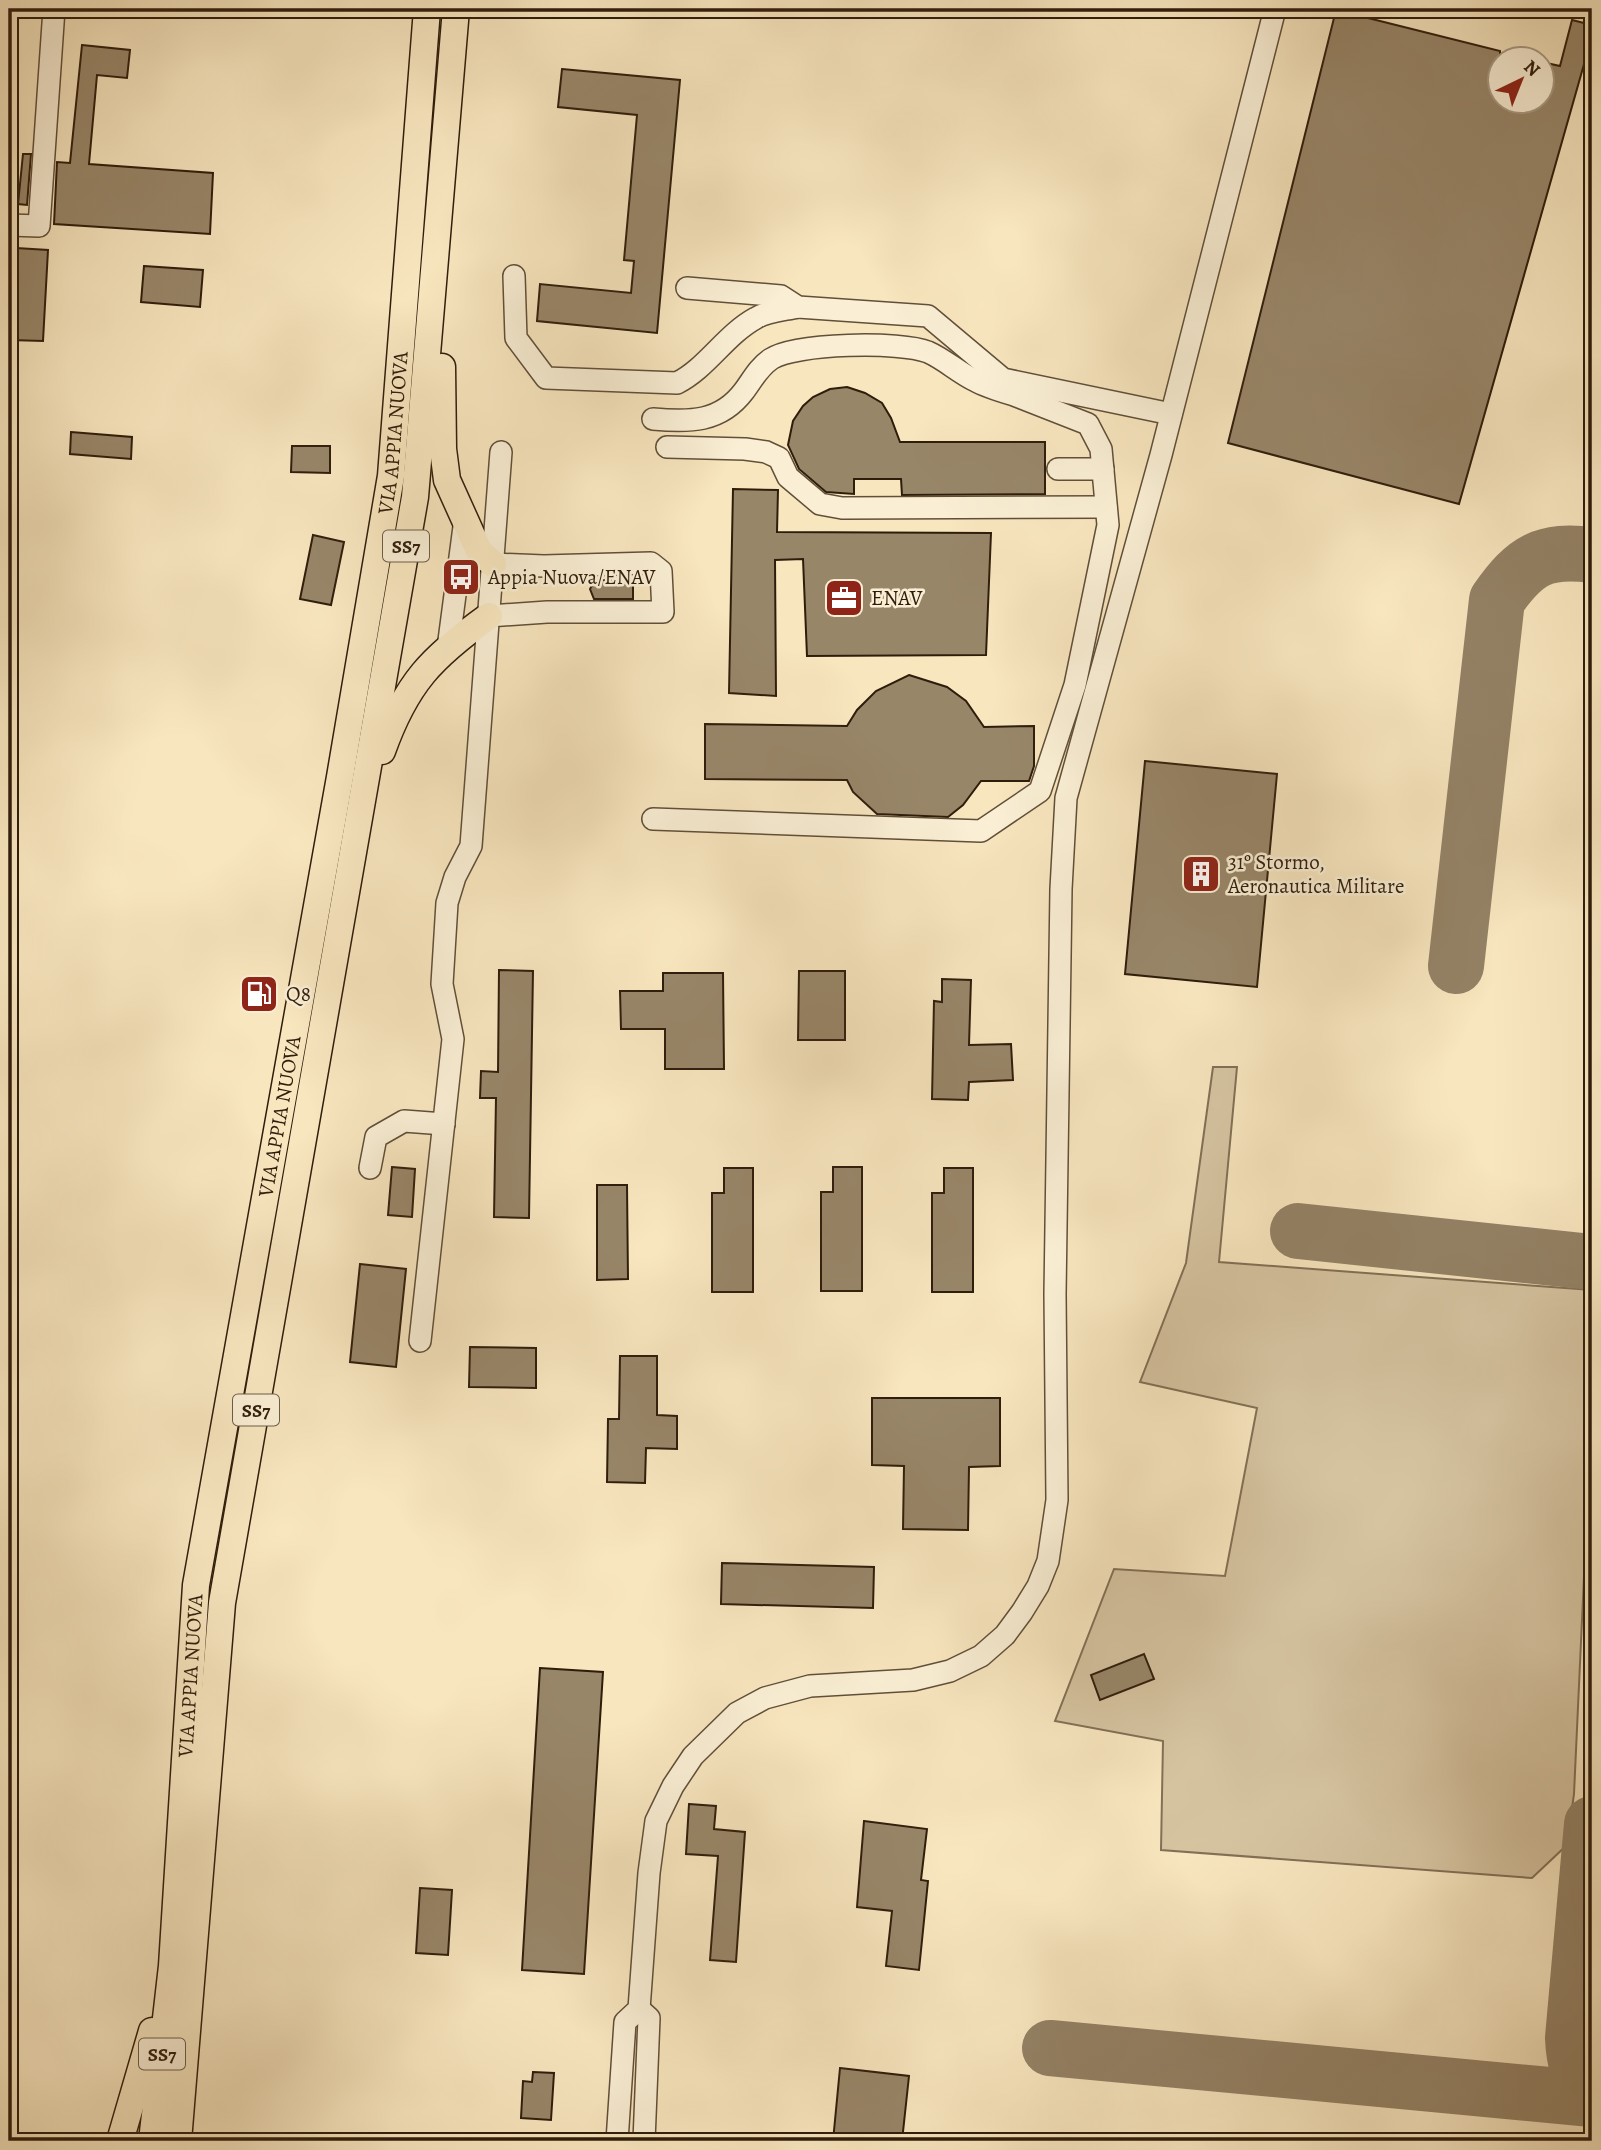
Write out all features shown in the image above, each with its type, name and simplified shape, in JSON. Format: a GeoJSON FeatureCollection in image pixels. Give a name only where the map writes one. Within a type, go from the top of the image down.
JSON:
{"type":"FeatureCollection","features":[{"type":"Feature","properties":{"kind":"main road","name":"VIA APPIA NUOVA"},"geometry":{"type":"LineString","coordinates":[[152,2141],[172,1966],[196,1586],[391,476],[428,9]]}},
{"type":"Feature","properties":{"kind":"main road","name":"VIA APPIA NUOVA"},"geometry":{"type":"LineString","coordinates":[[178,2141],[222,1603],[415,497],[456,9]]}},
{"type":"Feature","properties":{"kind":"main road"},"geometry":{"type":"LineString","coordinates":[[437,257],[444,467],[447,480],[479,551],[493,564]]}},
{"type":"Feature","properties":{"kind":"main road"},"geometry":{"type":"LineString","coordinates":[[356,833],[379,760],[397,715],[416,680],[448,648],[489,616]]}},
{"type":"Feature","properties":{"kind":"main road"},"geometry":{"type":"LineString","coordinates":[[120,2141],[172,1966]]}},
{"type":"Feature","properties":{"kind":"main road"},"geometry":{"type":"LineString","coordinates":[[190,1992],[197,2141]]}},
{"type":"Feature","properties":{"kind":"street"},"geometry":{"type":"LineString","coordinates":[[9,225],[39,226],[54,9]]}},
{"type":"Feature","properties":{"kind":"street"},"geometry":{"type":"LineString","coordinates":[[617,2141],[625,2022],[639,2009],[656,1821],[673,1786],[700,1748],[737,1713],[765,1698],[810,1686],[913,1680],[950,1671],[981,1656],[1005,1635],[1022,1612],[1038,1586],[1048,1560],[1057,1500],[1055,1294],[1061,889],[1066,798],[1171,414],[1275,9]]}},
{"type":"Feature","properties":{"kind":"street"},"geometry":{"type":"LineString","coordinates":[[514,276],[516,338],[546,378],[677,383],[689,377],[722,343],[757,316],[798,307],[928,316],[1003,379],[1171,414]]}},
{"type":"Feature","properties":{"kind":"street"},"geometry":{"type":"LineString","coordinates":[[687,288],[781,296],[798,307]]}},
{"type":"Feature","properties":{"kind":"street"},"geometry":{"type":"LineString","coordinates":[[653,419],[686,421],[715,416],[729,407],[744,391],[754,374],[772,358],[798,349],[883,345],[910,347],[929,352],[974,381],[1088,424],[1101,449],[1108,525],[1075,684],[1040,792],[981,831],[653,819]]}},
{"type":"Feature","properties":{"kind":"street"},"geometry":{"type":"LineString","coordinates":[[667,447],[766,452],[779,458],[788,477],[820,505],[842,508],[1106,506]]}},
{"type":"Feature","properties":{"kind":"street"},"geometry":{"type":"LineString","coordinates":[[420,1341],[453,1040],[442,984],[447,903],[455,877],[471,846],[501,452]]}},
{"type":"Feature","properties":{"kind":"street"},"geometry":{"type":"LineString","coordinates":[[1058,469],[1103,469]]}},
{"type":"Feature","properties":{"kind":"street"},"geometry":{"type":"LineString","coordinates":[[448,648],[465,519]]}},
{"type":"Feature","properties":{"kind":"street"},"geometry":{"type":"LineString","coordinates":[[489,616],[547,612],[663,612],[661,571],[652,562],[544,566],[493,564]]}},
{"type":"Feature","properties":{"kind":"street"},"geometry":{"type":"LineString","coordinates":[[370,1168],[376,1137],[404,1121],[444,1124]]}},
{"type":"Feature","properties":{"kind":"street"},"geometry":{"type":"LineString","coordinates":[[639,2009],[649,2018],[644,2141]]}},
{"type":"Feature","properties":{"kind":"shaded area"},"geometry":{"type":"Polygon","coordinates":[[[1213,1067],[1237,1067],[1219,1262],[1592,1290],[1592,1403],[1574,1794],[1567,1845],[1532,1878],[1161,1850],[1163,1741],[1055,1721],[1114,1569],[1225,1576],[1257,1408],[1140,1382],[1186,1263],[1213,1067]]]}},
{"type":"Feature","properties":{"kind":"building"},"geometry":{"type":"Polygon","coordinates":[[[1336,10],[1486,48],[1486,116],[1556,116],[1556,65],[1560,66],[1572,20],[1592,25],[1592,36],[1459,504],[1228,443],[1336,10]]]}},
{"type":"Feature","properties":{"kind":"building"},"geometry":{"type":"Polygon","coordinates":[[[82,45],[130,50],[127,78],[97,75],[89,164],[213,173],[210,234],[54,224],[57,162],[70,163],[82,45]]]}},
{"type":"Feature","properties":{"kind":"building"},"geometry":{"type":"Polygon","coordinates":[[[562,69],[680,80],[657,333],[537,321],[540,284],[631,293],[634,261],[624,260],[637,115],[558,107],[562,69]]]}},
{"type":"Feature","properties":{"kind":"building"},"geometry":{"type":"Polygon","coordinates":[[[23,154],[31,154],[27,205],[18,204],[23,154]]]}},
{"type":"Feature","properties":{"kind":"building"},"geometry":{"type":"Polygon","coordinates":[[[16,248],[48,250],[43,341],[10,340],[16,248]]]}},
{"type":"Feature","properties":{"kind":"building"},"geometry":{"type":"Polygon","coordinates":[[[144,266],[203,270],[200,307],[141,302],[144,266]]]}},
{"type":"Feature","properties":{"kind":"building"},"geometry":{"type":"Polygon","coordinates":[[[847,387],[882,403],[900,442],[1045,442],[1045,494],[902,495],[901,479],[854,479],[854,494],[826,492],[799,469],[788,445],[793,421],[803,406],[813,397],[830,389],[847,387]]]}},
{"type":"Feature","properties":{"kind":"building"},"geometry":{"type":"Polygon","coordinates":[[[71,432],[132,437],[131,459],[70,454],[71,432]]]}},
{"type":"Feature","properties":{"kind":"building"},"geometry":{"type":"Polygon","coordinates":[[[292,446],[330,446],[330,473],[291,472],[292,446]]]}},
{"type":"Feature","properties":{"kind":"building"},"geometry":{"type":"Polygon","coordinates":[[[733,489],[778,490],[777,532],[991,533],[986,655],[807,656],[803,559],[775,560],[776,696],[729,693],[733,489]]]}},
{"type":"Feature","properties":{"kind":"building"},"geometry":{"type":"Polygon","coordinates":[[[313,535],[344,542],[331,605],[300,599],[313,535]]]}},
{"type":"Feature","properties":{"kind":"building"},"geometry":{"type":"Polygon","coordinates":[[[595,580],[633,580],[633,599],[594,599],[590,589],[595,580]]]}},
{"type":"Feature","properties":{"kind":"building"},"geometry":{"type":"Polygon","coordinates":[[[909,675],[947,687],[966,701],[984,727],[1034,726],[1034,766],[1029,781],[981,781],[963,805],[948,817],[877,814],[853,792],[847,780],[705,779],[705,724],[847,726],[857,710],[876,691],[909,675]]]}},
{"type":"Feature","properties":{"kind":"building","name":"31º Stormo, Aeronautica Militare"},"geometry":{"type":"Polygon","coordinates":[[[1145,761],[1277,774],[1257,987],[1125,974],[1145,761]]]}},
{"type":"Feature","properties":{"kind":"building"},"geometry":{"type":"Polygon","coordinates":[[[499,970],[533,971],[529,1218],[494,1217],[496,1098],[480,1098],[481,1071],[498,1072],[499,970]]]}},
{"type":"Feature","properties":{"kind":"building"},"geometry":{"type":"Polygon","coordinates":[[[799,971],[845,971],[845,1040],[798,1040],[799,971]]]}},
{"type":"Feature","properties":{"kind":"building"},"geometry":{"type":"Polygon","coordinates":[[[663,973],[723,973],[724,1069],[665,1069],[665,1029],[621,1029],[620,991],[663,991],[663,973]]]}},
{"type":"Feature","properties":{"kind":"building"},"geometry":{"type":"Polygon","coordinates":[[[942,979],[971,980],[969,1045],[1011,1044],[1013,1080],[969,1082],[968,1100],[932,1099],[934,1001],[942,1002],[942,979]]]}},
{"type":"Feature","properties":{"kind":"building"},"geometry":{"type":"Polygon","coordinates":[[[392,1167],[415,1169],[412,1217],[388,1215],[392,1167]]]}},
{"type":"Feature","properties":{"kind":"building"},"geometry":{"type":"Polygon","coordinates":[[[833,1167],[862,1167],[862,1291],[821,1291],[821,1192],[833,1192],[833,1167]]]}},
{"type":"Feature","properties":{"kind":"building"},"geometry":{"type":"Polygon","coordinates":[[[724,1168],[753,1168],[753,1292],[712,1292],[712,1193],[724,1193],[724,1168]]]}},
{"type":"Feature","properties":{"kind":"building"},"geometry":{"type":"Polygon","coordinates":[[[944,1168],[973,1168],[973,1292],[932,1292],[932,1193],[944,1193],[944,1168]]]}},
{"type":"Feature","properties":{"kind":"building"},"geometry":{"type":"Polygon","coordinates":[[[597,1185],[627,1185],[628,1279],[597,1280],[597,1185]]]}},
{"type":"Feature","properties":{"kind":"building"},"geometry":{"type":"Polygon","coordinates":[[[360,1264],[406,1269],[396,1367],[350,1362],[360,1264]]]}},
{"type":"Feature","properties":{"kind":"building"},"geometry":{"type":"Polygon","coordinates":[[[470,1347],[536,1348],[536,1388],[469,1387],[470,1347]]]}},
{"type":"Feature","properties":{"kind":"building"},"geometry":{"type":"Polygon","coordinates":[[[620,1356],[657,1356],[657,1415],[677,1416],[677,1449],[646,1448],[645,1483],[607,1482],[608,1419],[619,1419],[620,1356]]]}},
{"type":"Feature","properties":{"kind":"building"},"geometry":{"type":"Polygon","coordinates":[[[872,1398],[1000,1398],[1000,1466],[969,1467],[968,1530],[903,1529],[904,1466],[872,1465],[872,1398]]]}},
{"type":"Feature","properties":{"kind":"building"},"geometry":{"type":"Polygon","coordinates":[[[722,1563],[874,1567],[873,1608],[721,1604],[722,1563]]]}},
{"type":"Feature","properties":{"kind":"building"},"geometry":{"type":"Polygon","coordinates":[[[1144,1654],[1154,1679],[1100,1700],[1091,1675],[1144,1654]]]}},
{"type":"Feature","properties":{"kind":"building"},"geometry":{"type":"Polygon","coordinates":[[[540,1668],[603,1672],[584,1974],[522,1970],[540,1668]]]}},
{"type":"Feature","properties":{"kind":"building"},"geometry":{"type":"Polygon","coordinates":[[[689,1804],[716,1806],[714,1829],[745,1832],[736,1962],[710,1960],[718,1856],[686,1854],[689,1804]]]}},
{"type":"Feature","properties":{"kind":"building"},"geometry":{"type":"Polygon","coordinates":[[[864,1821],[927,1829],[921,1880],[928,1881],[919,1970],[886,1966],[892,1911],[857,1907],[864,1821]]]}},
{"type":"Feature","properties":{"kind":"building"},"geometry":{"type":"Polygon","coordinates":[[[420,1888],[452,1890],[448,1955],[416,1953],[420,1888]]]}},
{"type":"Feature","properties":{"kind":"building"},"geometry":{"type":"Polygon","coordinates":[[[840,2068],[909,2076],[902,2141],[833,2141],[840,2068]]]}},
{"type":"Feature","properties":{"kind":"building"},"geometry":{"type":"Polygon","coordinates":[[[533,2072],[554,2073],[551,2120],[521,2118],[523,2081],[532,2082],[533,2072]]]}},
{"type":"Feature","properties":{"kind":"taxiway"},"geometry":{"type":"LineString","coordinates":[[1456,966],[1497,600],[1517,575],[1537,560],[1560,554],[1592,555]]}},
{"type":"Feature","properties":{"kind":"taxiway"},"geometry":{"type":"LineString","coordinates":[[1298,1231],[1592,1262]]}},
{"type":"Feature","properties":{"kind":"taxiway"},"geometry":{"type":"LineString","coordinates":[[1592,1824],[1573,2038],[1577,2066],[1592,2089]]}},
{"type":"Feature","properties":{"kind":"taxiway"},"geometry":{"type":"LineString","coordinates":[[1050,2048],[1592,2099]]}},
{"type":"Feature","properties":{"kind":"place","name":"Appia Nuova/ENAV"},"geometry":{"type":"Point","coordinates":[461,577]}},
{"type":"Feature","properties":{"kind":"place","name":"ENAV"},"geometry":{"type":"Point","coordinates":[844,598]}},
{"type":"Feature","properties":{"kind":"place","name":"31º Stormo, Aeronautica Militare"},"geometry":{"type":"Point","coordinates":[1201,874]}},
{"type":"Feature","properties":{"kind":"place","name":"Q8"},"geometry":{"type":"Point","coordinates":[259,994]}}]}
